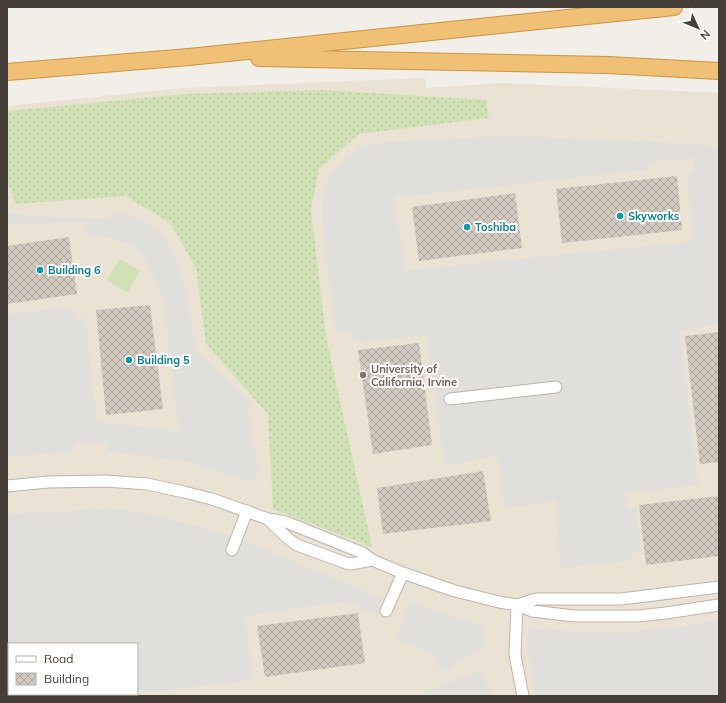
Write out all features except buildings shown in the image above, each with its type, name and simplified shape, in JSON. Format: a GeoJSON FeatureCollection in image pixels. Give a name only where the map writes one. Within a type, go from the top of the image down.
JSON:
{"type":"FeatureCollection","features":[{"type":"Feature","properties":{"kind":"highway"},"geometry":{"type":"LineString","coordinates":[[7,72],[189,57],[674,7]]}},
{"type":"Feature","properties":{"kind":"highway"},"geometry":{"type":"LineString","coordinates":[[189,57],[608,65],[719,71]]}},
{"type":"Feature","properties":{"kind":"street"},"geometry":{"type":"LineString","coordinates":[[450,399],[556,387]]}},
{"type":"Feature","properties":{"kind":"street"},"geometry":{"type":"LineString","coordinates":[[7,486],[48,482],[106,481],[147,484],[184,492],[212,499],[268,519],[286,522],[363,553],[372,560],[403,573],[455,591],[517,605],[532,611],[574,616],[638,616],[719,605]]}},
{"type":"Feature","properties":{"kind":"street"},"geometry":{"type":"LineString","coordinates":[[232,550],[247,511]]}},
{"type":"Feature","properties":{"kind":"street"},"geometry":{"type":"LineString","coordinates":[[268,519],[296,545],[351,564],[372,560]]}},
{"type":"Feature","properties":{"kind":"street"},"geometry":{"type":"LineString","coordinates":[[386,611],[403,573]]}},
{"type":"Feature","properties":{"kind":"street"},"geometry":{"type":"LineString","coordinates":[[517,605],[536,599],[621,599],[719,587]]}},
{"type":"Feature","properties":{"kind":"street"},"geometry":{"type":"LineString","coordinates":[[517,605],[515,655],[523,696]]}},
{"type":"Feature","properties":{"kind":"shaded area","name":"University of California, Irvine"},"geometry":{"type":"Polygon","coordinates":[[[425,78],[426,88],[502,83],[719,93],[719,696],[7,696],[7,106],[182,88],[425,78]]]}},
{"type":"Feature","properties":{"kind":"shaded area"},"geometry":{"type":"Polygon","coordinates":[[[508,136],[692,144],[719,147],[719,324],[680,331],[698,485],[625,493],[627,507],[636,507],[641,552],[632,553],[632,560],[560,568],[556,501],[505,508],[497,456],[445,466],[426,335],[354,342],[352,331],[336,332],[322,224],[322,196],[330,176],[341,163],[360,148],[379,143],[508,136]],[[694,158],[649,162],[648,169],[394,197],[406,271],[692,242],[688,172],[694,170],[694,158]]]}},
{"type":"Feature","properties":{"kind":"shaded area"},"geometry":{"type":"Polygon","coordinates":[[[113,212],[140,219],[159,231],[167,242],[175,259],[187,291],[195,349],[251,401],[247,407],[258,469],[254,482],[187,462],[142,455],[107,452],[107,442],[75,442],[74,451],[7,457],[7,314],[73,308],[76,319],[85,318],[97,422],[179,432],[164,302],[145,258],[135,247],[126,242],[85,233],[83,222],[7,224],[7,214],[111,219],[113,212]]]}},
{"type":"Feature","properties":{"kind":"shaded area"},"geometry":{"type":"Polygon","coordinates":[[[111,509],[151,514],[225,534],[245,541],[383,599],[377,615],[345,601],[245,616],[252,680],[138,693],[138,643],[8,643],[8,695],[117,695],[7,696],[7,514],[111,509]]]}},
{"type":"Feature","properties":{"kind":"shaded area"},"geometry":{"type":"Polygon","coordinates":[[[409,603],[479,625],[486,636],[480,650],[440,672],[434,654],[397,639],[409,603]]]}},
{"type":"Feature","properties":{"kind":"shaded area"},"geometry":{"type":"Polygon","coordinates":[[[719,620],[719,696],[535,696],[527,637],[532,629],[618,633],[687,626],[719,620]]]}},
{"type":"Feature","properties":{"kind":"shaded area"},"geometry":{"type":"Polygon","coordinates":[[[481,671],[491,696],[426,696],[425,692],[481,671]]]}},
{"type":"Feature","properties":{"kind":"green space"},"geometry":{"type":"Polygon","coordinates":[[[322,90],[486,100],[489,118],[359,134],[319,169],[311,210],[326,337],[372,547],[273,509],[268,414],[206,344],[196,268],[170,223],[126,196],[16,204],[7,181],[7,111],[184,94],[322,90]]]}},
{"type":"Feature","properties":{"kind":"green space"},"geometry":{"type":"Polygon","coordinates":[[[120,259],[140,271],[127,293],[107,280],[120,259]]]}},
{"type":"Feature","properties":{"kind":"place","name":"Skyworks"},"geometry":{"type":"Point","coordinates":[620,216]}},
{"type":"Feature","properties":{"kind":"place","name":"Toshiba"},"geometry":{"type":"Point","coordinates":[467,227]}},
{"type":"Feature","properties":{"kind":"place","name":"Building 6"},"geometry":{"type":"Point","coordinates":[40,270]}},
{"type":"Feature","properties":{"kind":"place","name":"Building 5"},"geometry":{"type":"Point","coordinates":[129,360]}},
{"type":"Feature","properties":{"kind":"place","name":"University of California, Irvine"},"geometry":{"type":"Point","coordinates":[363,375]}}]}
